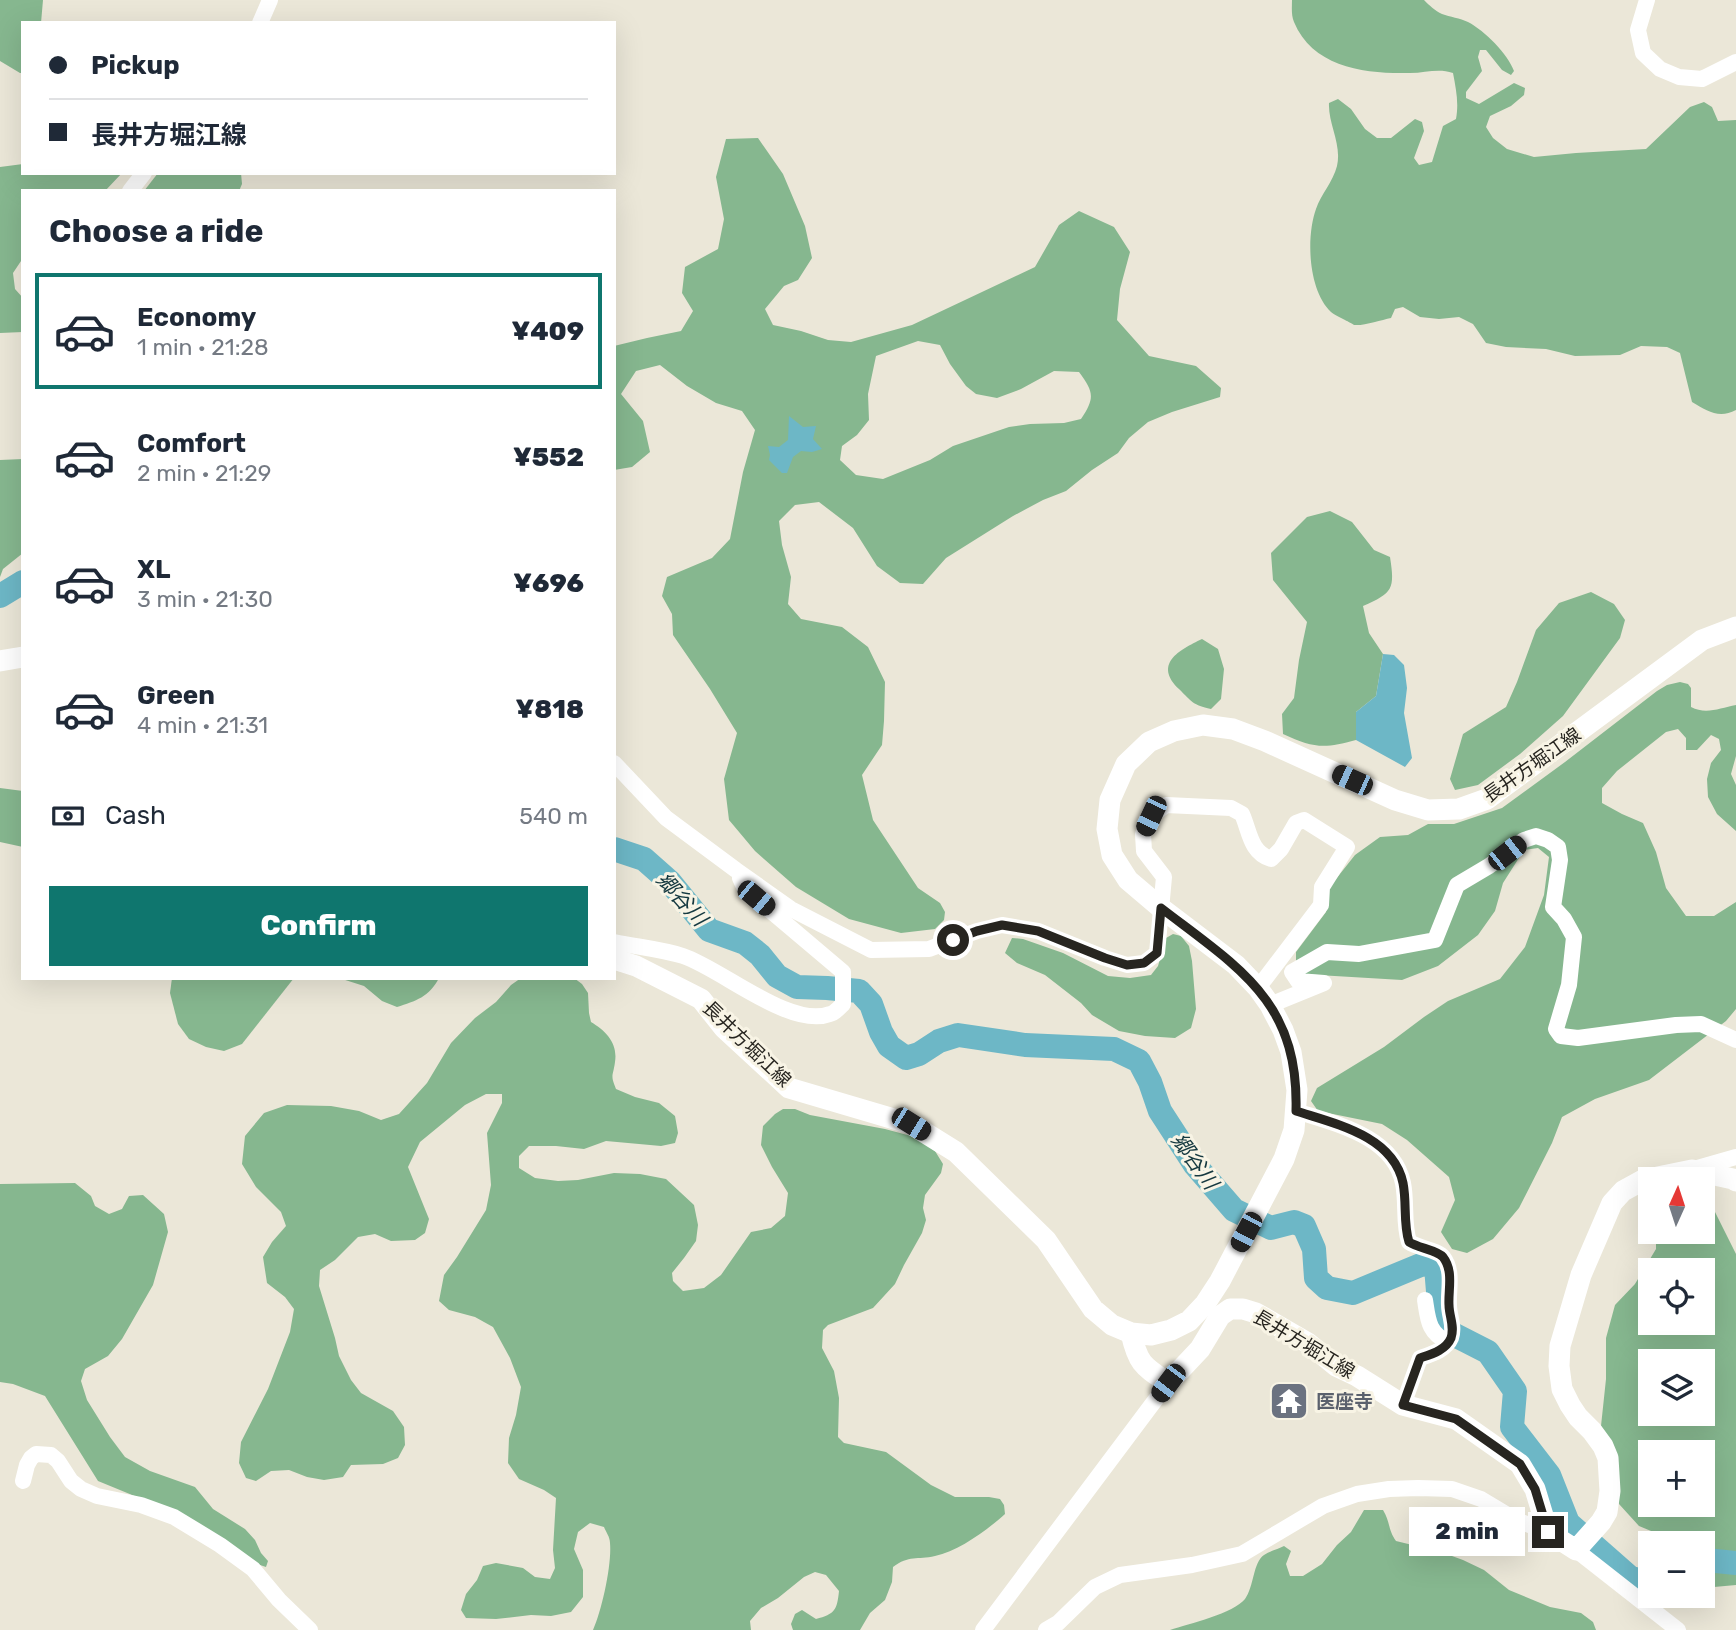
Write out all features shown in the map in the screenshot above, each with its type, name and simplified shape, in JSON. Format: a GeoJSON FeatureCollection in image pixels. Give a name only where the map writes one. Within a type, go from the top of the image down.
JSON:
{"type":"FeatureCollection","features":[{"type":"Feature","properties":{"kind":"main road","name":"長井方堀江線"},"geometry":{"type":"LineString","coordinates":[[616,960],[636,966],[701,999],[724,1028],[789,1088],[911,1124],[956,1152],[1046,1240],[1093,1310],[1112,1325],[1131,1334],[1151,1335],[1171,1331],[1189,1321],[1205,1304],[1220,1281],[1284,1159],[1294,1130],[1297,1090],[1291,1052],[1283,1030],[1264,996],[1236,965],[1128,880],[1112,855],[1107,829],[1110,800],[1126,764],[1149,742],[1174,730],[1203,725],[1233,729],[1395,800],[1428,810],[1459,809],[1487,799],[1702,640],[1736,626]]}},
{"type":"Feature","properties":{"kind":"main road"},"geometry":{"type":"LineString","coordinates":[[0,661],[21,657]]}},
{"type":"Feature","properties":{"kind":"main road"},"geometry":{"type":"LineString","coordinates":[[1715,1175],[1736,1181]]}},
{"type":"Feature","properties":{"kind":"main road"},"geometry":{"type":"LineString","coordinates":[[1548,1532],[1578,1547],[1601,1522],[1607,1511],[1610,1491],[1608,1458],[1603,1446],[1578,1417],[1562,1389],[1560,1346],[1581,1275],[1612,1203],[1623,1191],[1638,1183]]}},
{"type":"Feature","properties":{"kind":"main road","name":"長井方堀江線"},"geometry":{"type":"LineString","coordinates":[[1168,1383],[1200,1349],[1220,1316],[1230,1309],[1256,1313],[1308,1343],[1336,1366],[1403,1405],[1456,1419],[1520,1464],[1535,1489],[1548,1532]]}},
{"type":"Feature","properties":{"kind":"main road"},"geometry":{"type":"LineString","coordinates":[[1131,1334],[1135,1353],[1143,1365],[1168,1383]]}},
{"type":"Feature","properties":{"kind":"street"},"geometry":{"type":"LineString","coordinates":[[261,21],[270,0]]}},
{"type":"Feature","properties":{"kind":"street"},"geometry":{"type":"LineString","coordinates":[[1647,0],[1638,30],[1643,53],[1660,69],[1679,77],[1702,79],[1736,62]]}},
{"type":"Feature","properties":{"kind":"street"},"geometry":{"type":"LineString","coordinates":[[132,189],[142,175]]}},
{"type":"Feature","properties":{"kind":"street"},"geometry":{"type":"LineString","coordinates":[[616,765],[666,818],[736,870],[792,909],[871,950],[929,949],[977,931],[1002,925],[1038,931],[1127,965],[1144,963],[1157,953],[1164,877],[1144,851],[1143,834],[1151,816],[1166,805],[1231,808],[1242,814],[1252,844],[1261,856],[1271,859],[1281,849],[1296,823],[1304,820],[1347,847],[1322,887],[1321,905],[1264,996]]}},
{"type":"Feature","properties":{"kind":"street"},"geometry":{"type":"LineString","coordinates":[[1264,996],[1324,983],[1298,981],[1292,972],[1327,952],[1359,954],[1435,940],[1457,885],[1524,840],[1536,836],[1548,840],[1558,848],[1560,860],[1553,907],[1564,919],[1574,937],[1569,985],[1556,1029],[1561,1036],[1578,1038],[1701,1024],[1736,1040]]}},
{"type":"Feature","properties":{"kind":"street"},"geometry":{"type":"LineString","coordinates":[[616,942],[684,957],[801,1016],[820,1017],[833,1014],[843,1004],[843,972],[745,889],[736,870]]}},
{"type":"Feature","properties":{"kind":"street"},"geometry":{"type":"LineString","coordinates":[[1296,1111],[1365,1136],[1382,1148],[1396,1165],[1403,1183],[1405,1230],[1409,1242],[1442,1255],[1448,1267],[1449,1307],[1453,1324],[1451,1338],[1436,1352],[1420,1358],[1403,1405]]}},
{"type":"Feature","properties":{"kind":"street"},"geometry":{"type":"LineString","coordinates":[[1702,1167],[1736,1157]]}},
{"type":"Feature","properties":{"kind":"street"},"geometry":{"type":"LineString","coordinates":[[1424,1300],[1434,1334],[1448,1342]]}},
{"type":"Feature","properties":{"kind":"street"},"geometry":{"type":"LineString","coordinates":[[982,1630],[1168,1383]]}},
{"type":"Feature","properties":{"kind":"street"},"geometry":{"type":"LineString","coordinates":[[23,1481],[31,1458],[36,1454],[51,1455],[80,1489],[174,1517],[253,1569],[279,1600],[310,1630]]}},
{"type":"Feature","properties":{"kind":"street"},"geometry":{"type":"LineString","coordinates":[[1046,1630],[1058,1623],[1095,1587],[1120,1575],[1192,1565],[1242,1554],[1323,1506],[1357,1494],[1389,1489],[1452,1489],[1480,1499],[1516,1520],[1548,1532]]}},
{"type":"Feature","properties":{"kind":"street"},"geometry":{"type":"LineString","coordinates":[[1578,1547],[1678,1630]]}},
{"type":"Feature","properties":{"kind":"green space"},"geometry":{"type":"Polygon","coordinates":[[[0,0],[43,0],[41,21],[21,21],[21,73],[0,61],[0,0]]]}},
{"type":"Feature","properties":{"kind":"green space"},"geometry":{"type":"Polygon","coordinates":[[[1292,0],[1424,0],[1439,13],[1475,26],[1501,50],[1514,71],[1511,75],[1502,70],[1486,50],[1480,50],[1478,57],[1482,71],[1466,92],[1466,98],[1479,104],[1514,83],[1525,88],[1524,95],[1511,106],[1490,116],[1486,127],[1493,138],[1507,149],[1534,157],[1646,149],[1690,107],[1704,102],[1712,107],[1718,121],[1736,120],[1736,410],[1719,414],[1692,402],[1680,353],[1667,347],[1641,346],[1620,355],[1575,356],[1546,349],[1486,343],[1473,324],[1459,317],[1420,317],[1403,307],[1395,309],[1391,318],[1354,325],[1331,312],[1318,291],[1310,248],[1316,209],[1337,166],[1338,150],[1329,103],[1338,99],[1351,109],[1365,129],[1377,138],[1391,138],[1415,119],[1422,122],[1424,131],[1414,158],[1419,165],[1432,162],[1443,126],[1456,119],[1456,90],[1453,73],[1376,72],[1327,59],[1314,50],[1303,37],[1293,19],[1292,0]]]}},
{"type":"Feature","properties":{"kind":"green space"},"geometry":{"type":"Polygon","coordinates":[[[758,138],[783,174],[805,226],[812,258],[798,280],[784,286],[765,309],[773,325],[828,340],[851,342],[912,325],[1035,267],[1059,225],[1079,211],[1114,227],[1130,252],[1120,289],[1117,320],[1149,356],[1196,366],[1221,388],[1220,397],[1148,422],[1129,438],[1118,453],[1066,491],[1013,516],[946,558],[923,584],[900,583],[877,566],[853,528],[819,502],[795,505],[779,521],[791,577],[788,604],[801,619],[842,627],[868,647],[885,682],[882,745],[862,775],[873,820],[918,888],[940,903],[945,912],[944,920],[935,929],[901,933],[849,919],[796,887],[755,851],[729,820],[724,779],[737,733],[673,635],[672,614],[662,596],[667,577],[712,558],[730,539],[743,472],[755,430],[742,411],[716,403],[687,386],[660,365],[636,371],[621,394],[643,421],[650,452],[632,467],[616,470],[616,346],[681,331],[693,311],[682,293],[685,267],[718,249],[724,219],[716,177],[726,139],[758,138]],[[918,341],[876,356],[868,394],[869,420],[857,435],[842,446],[840,460],[856,475],[883,479],[930,460],[953,446],[1009,427],[1081,419],[1089,406],[1090,390],[1079,372],[1054,371],[1021,389],[997,398],[976,394],[966,386],[940,345],[918,341]]]}},
{"type":"Feature","properties":{"kind":"green space"},"geometry":{"type":"Polygon","coordinates":[[[21,164],[21,175],[120,175],[107,189],[21,189],[21,261],[13,273],[15,289],[21,296],[21,332],[0,333],[0,167],[21,164]]]}},
{"type":"Feature","properties":{"kind":"green space"},"geometry":{"type":"Polygon","coordinates":[[[156,175],[241,175],[240,189],[146,189],[156,175]]]}},
{"type":"Feature","properties":{"kind":"green space"},"geometry":{"type":"Polygon","coordinates":[[[21,459],[21,555],[3,569],[0,577],[0,460],[21,459]]]}},
{"type":"Feature","properties":{"kind":"green space"},"geometry":{"type":"Polygon","coordinates":[[[1330,511],[1352,522],[1374,550],[1390,557],[1392,583],[1390,589],[1381,597],[1363,606],[1369,633],[1383,654],[1376,696],[1356,712],[1356,740],[1319,746],[1283,734],[1282,714],[1294,698],[1307,622],[1273,580],[1271,553],[1307,517],[1330,511]]]}},
{"type":"Feature","properties":{"kind":"green space"},"geometry":{"type":"Polygon","coordinates":[[[1591,592],[1614,604],[1625,620],[1620,638],[1563,716],[1520,754],[1478,785],[1455,790],[1450,779],[1463,734],[1506,707],[1536,630],[1559,603],[1591,592]]]}},
{"type":"Feature","properties":{"kind":"green space"},"geometry":{"type":"Polygon","coordinates":[[[1202,639],[1218,649],[1224,669],[1221,699],[1211,709],[1190,700],[1168,672],[1172,659],[1178,653],[1202,639]]]}},
{"type":"Feature","properties":{"kind":"green space"},"geometry":{"type":"Polygon","coordinates":[[[1680,682],[1691,688],[1691,707],[1713,710],[1736,705],[1736,756],[1731,774],[1736,785],[1736,831],[1717,814],[1708,797],[1707,779],[1711,763],[1721,750],[1719,739],[1711,735],[1697,750],[1686,750],[1686,738],[1678,729],[1666,732],[1617,771],[1602,788],[1602,803],[1643,823],[1656,852],[1666,888],[1686,916],[1714,916],[1736,902],[1736,1009],[1726,1021],[1649,1080],[1595,1099],[1562,1117],[1519,1208],[1493,1239],[1467,1253],[1452,1249],[1441,1232],[1455,1200],[1449,1177],[1407,1140],[1382,1124],[1318,1111],[1311,1101],[1317,1088],[1384,1047],[1448,1001],[1500,979],[1525,947],[1544,895],[1549,857],[1538,848],[1524,850],[1503,883],[1495,911],[1478,935],[1438,966],[1402,980],[1301,974],[1296,952],[1326,912],[1328,889],[1355,855],[1380,837],[1408,835],[1428,824],[1454,824],[1502,808],[1657,691],[1680,682]]]}},
{"type":"Feature","properties":{"kind":"green space"},"geometry":{"type":"Polygon","coordinates":[[[0,788],[21,791],[21,847],[0,842],[0,788]]]}},
{"type":"Feature","properties":{"kind":"green space"},"geometry":{"type":"Polygon","coordinates":[[[1173,934],[1181,936],[1189,946],[1196,1009],[1191,1028],[1175,1038],[1119,1031],[1092,1015],[1045,975],[1017,963],[1005,953],[1012,938],[1023,939],[1063,953],[1108,976],[1130,978],[1151,975],[1158,966],[1166,938],[1173,934]]]}},
{"type":"Feature","properties":{"kind":"green space"},"geometry":{"type":"Polygon","coordinates":[[[172,980],[292,980],[242,1044],[224,1051],[189,1039],[178,1024],[170,993],[172,980]]]}},
{"type":"Feature","properties":{"kind":"green space"},"geometry":{"type":"Polygon","coordinates":[[[345,980],[438,980],[431,990],[421,997],[397,1007],[382,1001],[364,986],[345,980]]]}},
{"type":"Feature","properties":{"kind":"green space"},"geometry":{"type":"Polygon","coordinates":[[[518,980],[577,980],[582,984],[588,993],[591,1022],[602,1029],[615,1049],[613,1078],[616,1089],[659,1103],[675,1116],[678,1133],[675,1143],[661,1146],[606,1141],[584,1149],[529,1146],[519,1156],[519,1168],[535,1178],[558,1181],[614,1173],[666,1179],[694,1205],[698,1225],[696,1241],[672,1273],[673,1281],[683,1291],[704,1288],[721,1275],[751,1232],[771,1228],[785,1216],[788,1193],[761,1145],[763,1126],[783,1109],[795,1109],[810,1115],[915,1137],[935,1151],[943,1164],[941,1173],[925,1195],[923,1208],[926,1220],[922,1233],[895,1284],[873,1308],[828,1325],[823,1330],[822,1348],[834,1371],[839,1398],[838,1437],[844,1443],[886,1452],[931,1485],[955,1497],[1000,1499],[1005,1514],[954,1550],[935,1556],[909,1559],[893,1567],[892,1582],[885,1600],[870,1613],[860,1630],[793,1630],[791,1624],[795,1614],[802,1610],[816,1619],[831,1613],[836,1607],[839,1591],[826,1575],[815,1572],[761,1608],[750,1621],[751,1630],[593,1630],[606,1587],[610,1543],[604,1527],[590,1523],[578,1532],[574,1549],[583,1570],[583,1597],[571,1612],[551,1616],[466,1618],[461,1610],[466,1594],[477,1580],[483,1566],[496,1563],[523,1568],[535,1577],[550,1579],[555,1568],[553,1550],[556,1498],[519,1479],[508,1463],[509,1438],[521,1387],[510,1358],[493,1327],[475,1317],[449,1310],[439,1301],[444,1275],[486,1210],[491,1185],[487,1133],[502,1103],[502,1094],[486,1094],[465,1105],[420,1142],[408,1167],[429,1219],[425,1233],[415,1240],[391,1241],[375,1234],[358,1237],[335,1260],[320,1270],[319,1286],[339,1356],[351,1380],[361,1393],[393,1411],[404,1427],[405,1445],[398,1458],[383,1464],[351,1465],[343,1477],[324,1480],[289,1470],[271,1471],[256,1481],[246,1478],[239,1463],[241,1442],[268,1389],[290,1332],[294,1309],[285,1297],[267,1283],[263,1257],[286,1226],[281,1212],[256,1187],[242,1164],[245,1136],[264,1113],[287,1105],[331,1106],[359,1111],[381,1120],[399,1114],[427,1083],[451,1043],[518,980]]]}},
{"type":"Feature","properties":{"kind":"green space"},"geometry":{"type":"Polygon","coordinates":[[[75,1183],[91,1196],[95,1206],[109,1214],[122,1209],[129,1196],[143,1195],[164,1214],[168,1232],[153,1285],[122,1339],[108,1356],[85,1369],[81,1381],[87,1400],[125,1457],[150,1471],[195,1487],[213,1509],[245,1529],[255,1540],[268,1561],[266,1567],[251,1562],[137,1497],[98,1481],[45,1396],[0,1382],[0,1184],[75,1183]]]}},
{"type":"Feature","properties":{"kind":"green space"},"geometry":{"type":"Polygon","coordinates":[[[1715,1212],[1736,1254],[1736,1585],[1715,1587],[1715,1531],[1651,1531],[1639,1526],[1619,1504],[1601,1426],[1606,1379],[1606,1338],[1615,1305],[1638,1279],[1638,1335],[1715,1335],[1715,1258],[1651,1258],[1656,1244],[1715,1244],[1715,1212]]]}},
{"type":"Feature","properties":{"kind":"green space"},"geometry":{"type":"Polygon","coordinates":[[[1364,1510],[1383,1510],[1396,1541],[1463,1560],[1484,1570],[1509,1590],[1550,1607],[1581,1613],[1593,1622],[1596,1630],[1170,1630],[1210,1618],[1239,1604],[1248,1594],[1260,1558],[1284,1546],[1291,1551],[1286,1564],[1290,1576],[1303,1576],[1322,1564],[1351,1532],[1364,1510]]]}},
{"type":"Feature","properties":{"kind":"water"},"geometry":{"type":"Polygon","coordinates":[[[789,416],[803,427],[816,426],[813,439],[822,449],[801,451],[793,457],[787,473],[782,473],[769,460],[768,446],[779,447],[788,440],[789,416]]]}},
{"type":"Feature","properties":{"kind":"water"},"geometry":{"type":"Polygon","coordinates":[[[1383,654],[1394,655],[1404,665],[1407,688],[1404,713],[1412,758],[1405,767],[1356,740],[1356,712],[1376,696],[1383,654]]]}},
{"type":"Feature","properties":{"kind":"waterway","name":"郷谷川"},"geometry":{"type":"LineString","coordinates":[[0,596],[21,583]]}},
{"type":"Feature","properties":{"kind":"waterway","name":"郷谷川"},"geometry":{"type":"LineString","coordinates":[[616,850],[644,859],[670,882],[709,930],[745,943],[760,955],[777,976],[797,987],[859,991],[871,1004],[889,1046],[906,1058],[919,1054],[939,1041],[958,1035],[1025,1045],[1114,1049],[1139,1061],[1160,1111],[1195,1165],[1234,1210],[1271,1228],[1294,1222],[1304,1226],[1314,1249],[1316,1278],[1327,1288],[1353,1293],[1423,1264],[1436,1267],[1441,1328],[1488,1352],[1515,1391],[1512,1427],[1549,1475],[1568,1523],[1634,1581],[1638,1580]]}},
{"type":"Feature","properties":{"kind":"waterway","name":"郷谷川"},"geometry":{"type":"LineString","coordinates":[[1715,1561],[1736,1563]]}},
{"type":"Feature","properties":{"kind":"place","name":"医座寺"},"geometry":{"type":"Point","coordinates":[1289,1401]}},
{"type":"Feature","properties":{"kind":"route"},"geometry":{"type":"LineString","coordinates":[[953,940],[1002,925],[1038,931],[1127,965],[1144,963],[1157,953],[1161,908],[1236,965],[1258,988],[1283,1030],[1294,1066],[1296,1111],[1365,1136],[1382,1148],[1396,1165],[1403,1183],[1405,1230],[1409,1242],[1442,1255],[1448,1267],[1449,1307],[1453,1324],[1451,1338],[1436,1352],[1420,1358],[1403,1405],[1456,1419],[1520,1464],[1535,1489],[1548,1532]]}}]}
